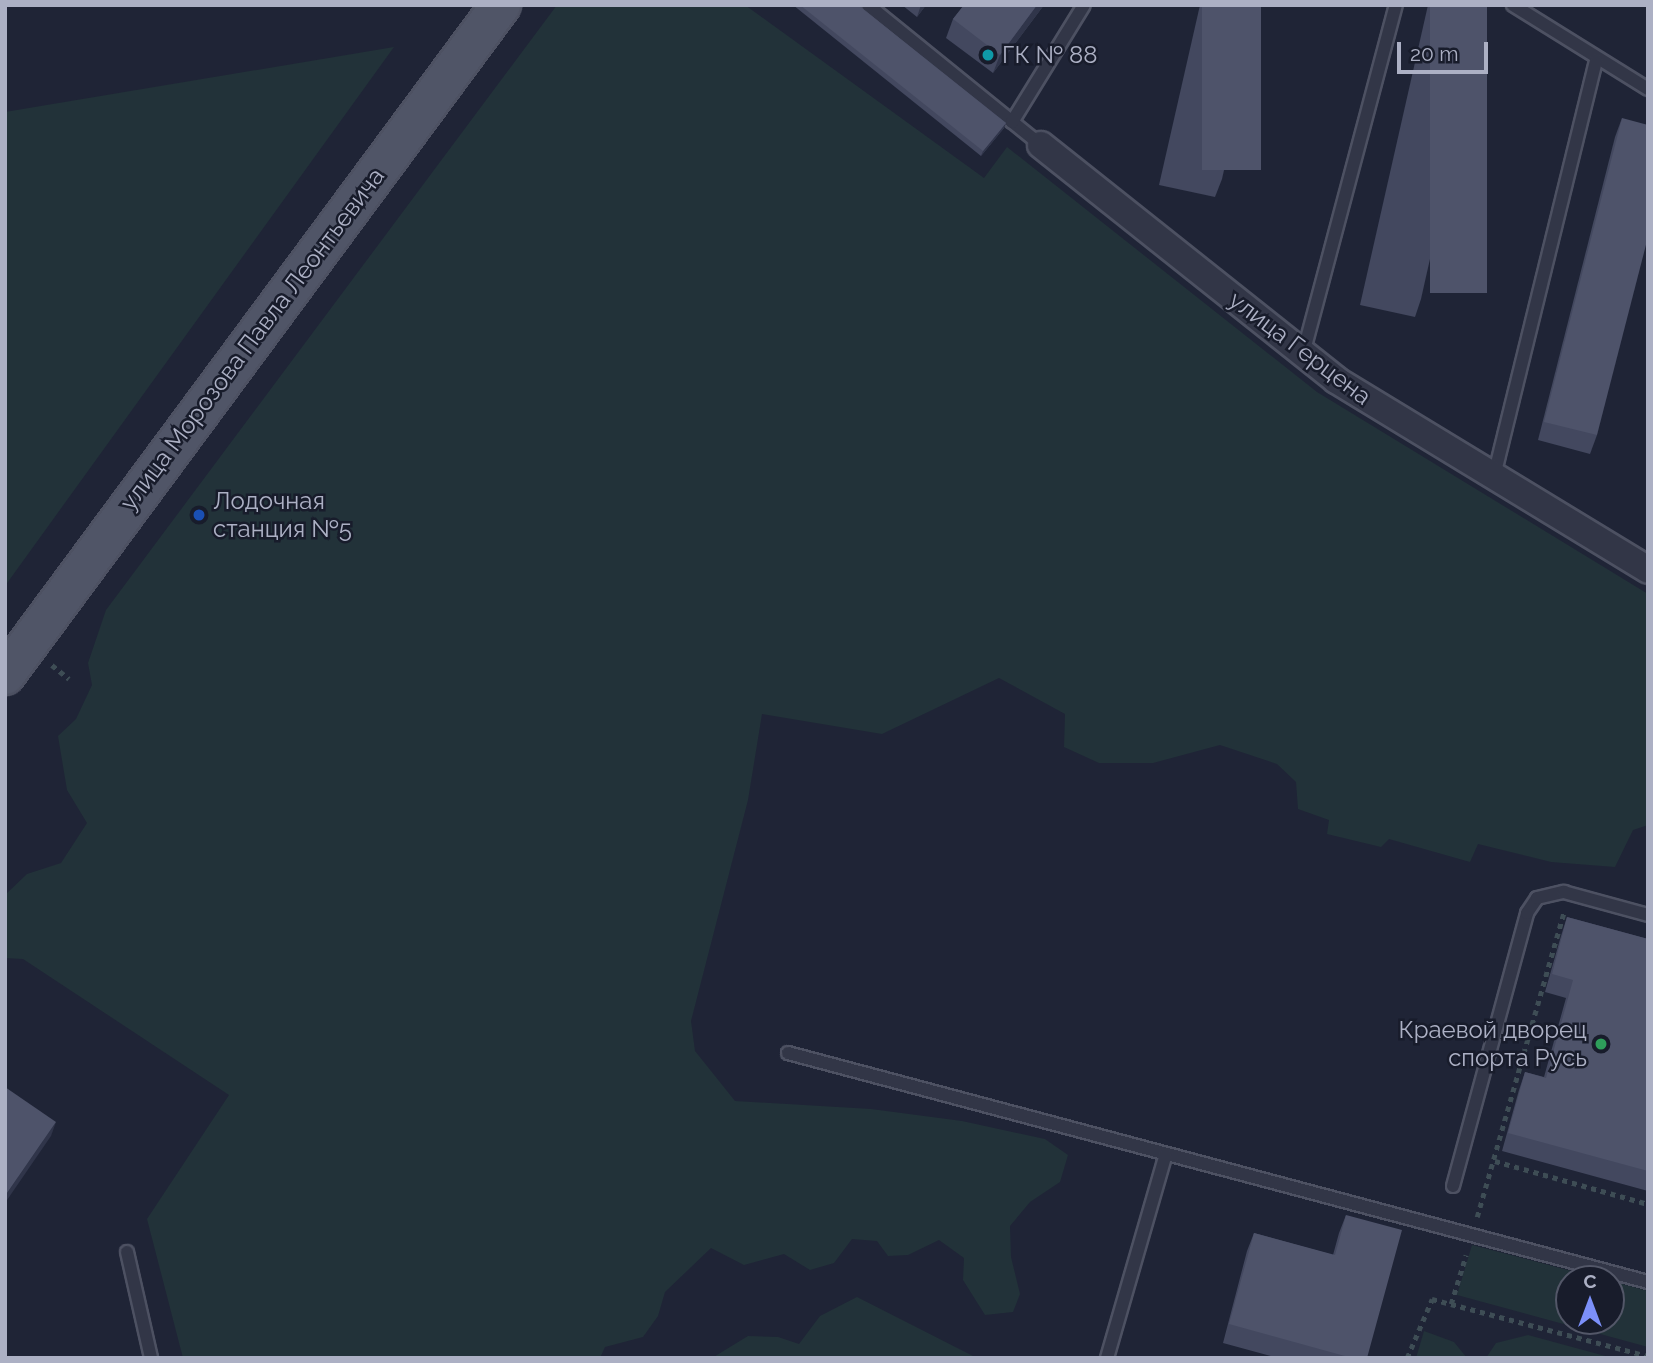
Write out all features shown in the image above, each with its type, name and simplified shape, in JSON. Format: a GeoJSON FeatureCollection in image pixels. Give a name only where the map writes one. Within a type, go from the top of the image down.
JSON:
{"type":"FeatureCollection","features":[{"type":"Feature","properties":{"kind":"main road","name":"улица Морозова Павла Леонтьевича"},"geometry":{"type":"LineString","coordinates":[[5,675],[501,5]]}},
{"type":"Feature","properties":{"kind":"street","name":"улица Герцена"},"geometry":{"type":"LineString","coordinates":[[1041,145],[1336,380],[1648,570]]}},
{"type":"Feature","properties":{"kind":"lane"},"geometry":{"type":"LineString","coordinates":[[868,5],[1041,145]]}},
{"type":"Feature","properties":{"kind":"lane"},"geometry":{"type":"LineString","coordinates":[[1012,122],[1084,5]]}},
{"type":"Feature","properties":{"kind":"lane"},"geometry":{"type":"LineString","coordinates":[[1303,355],[1396,5]]}},
{"type":"Feature","properties":{"kind":"lane"},"geometry":{"type":"LineString","coordinates":[[1513,5],[1596,61],[1648,89]]}},
{"type":"Feature","properties":{"kind":"lane"},"geometry":{"type":"LineString","coordinates":[[1494,476],[1596,61]]}},
{"type":"Feature","properties":{"kind":"lane"},"geometry":{"type":"LineString","coordinates":[[1453,1186],[1527,913],[1537,898],[1564,892],[1648,915]]}},
{"type":"Feature","properties":{"kind":"lane"},"geometry":{"type":"LineString","coordinates":[[788,1053],[1648,1282]]}},
{"type":"Feature","properties":{"kind":"lane"},"geometry":{"type":"LineString","coordinates":[[1107,1358],[1166,1154]]}},
{"type":"Feature","properties":{"kind":"lane"},"geometry":{"type":"LineString","coordinates":[[127,1252],[151,1358]]}},
{"type":"Feature","properties":{"kind":"path"},"geometry":{"type":"LineString","coordinates":[[1451,1304],[1495,1161],[1564,910]]}},
{"type":"Feature","properties":{"kind":"path"},"geometry":{"type":"LineString","coordinates":[[1495,1161],[1648,1204]]}},
{"type":"Feature","properties":{"kind":"path"},"geometry":{"type":"LineString","coordinates":[[1407,1358],[1432,1299],[1648,1356]]}},
{"type":"Feature","properties":{"kind":"shaded area"},"geometry":{"type":"Polygon","coordinates":[[[557,5],[745,5],[984,178],[1007,147],[1317,392],[1648,594],[1648,825],[1633,830],[1615,867],[1551,862],[1478,844],[1470,862],[1389,839],[1381,847],[1327,834],[1329,820],[1298,809],[1296,782],[1277,764],[1220,745],[1153,763],[1099,763],[1064,747],[1065,714],[999,678],[882,734],[762,714],[748,800],[691,1021],[695,1051],[735,1101],[871,1109],[962,1121],[1045,1139],[1068,1155],[1060,1182],[1030,1202],[1010,1226],[1011,1257],[1020,1294],[1013,1312],[985,1315],[963,1280],[964,1258],[939,1240],[908,1255],[888,1256],[877,1241],[852,1239],[834,1263],[810,1270],[784,1254],[744,1265],[711,1248],[665,1292],[658,1316],[643,1337],[605,1347],[600,1358],[183,1358],[147,1219],[229,1095],[23,959],[5,958],[5,895],[27,874],[61,863],[87,823],[67,790],[58,736],[76,719],[92,685],[88,663],[106,610],[557,5]]]}},
{"type":"Feature","properties":{"kind":"shaded area"},"geometry":{"type":"Polygon","coordinates":[[[394,47],[5,586],[5,112],[394,47]]]}},
{"type":"Feature","properties":{"kind":"shaded area"},"geometry":{"type":"Polygon","coordinates":[[[1472,1245],[1555,1267],[1555,1322],[1457,1295],[1472,1245]]]}},
{"type":"Feature","properties":{"kind":"shaded area"},"geometry":{"type":"Polygon","coordinates":[[[1625,1285],[1648,1291],[1648,1347],[1604,1335],[1625,1335],[1625,1285]]]}},
{"type":"Feature","properties":{"kind":"shaded area"},"geometry":{"type":"Polygon","coordinates":[[[857,1297],[977,1358],[712,1358],[748,1336],[778,1337],[799,1344],[820,1316],[857,1297]]]}},
{"type":"Feature","properties":{"kind":"shaded area"},"geometry":{"type":"Polygon","coordinates":[[[1424,1331],[1454,1342],[1467,1358],[1416,1358],[1424,1331]]]}},
{"type":"Feature","properties":{"kind":"shaded area"},"geometry":{"type":"Polygon","coordinates":[[[1528,1335],[1612,1358],[1486,1358],[1496,1343],[1528,1335]]]}},
{"type":"Feature","properties":{"kind":"building"},"geometry":{"type":"Polygon","coordinates":[[[800,5],[858,5],[1006,123],[983,151],[800,5]]]}},
{"type":"Feature","properties":{"kind":"building","name":"ГК № 88"},"geometry":{"type":"Polygon","coordinates":[[[964,5],[1037,5],[1000,55],[953,19],[964,5]]]}},
{"type":"Feature","properties":{"kind":"building"},"geometry":{"type":"Polygon","coordinates":[[[1202,5],[1261,5],[1261,170],[1202,170],[1202,5]]]}},
{"type":"Feature","properties":{"kind":"building"},"geometry":{"type":"Polygon","coordinates":[[[1430,5],[1487,5],[1487,293],[1430,293],[1430,5]]]}},
{"type":"Feature","properties":{"kind":"building"},"geometry":{"type":"Polygon","coordinates":[[[1622,118],[1648,125],[1648,237],[1597,435],[1544,422],[1622,118]]]}},
{"type":"Feature","properties":{"kind":"building","name":"Краевой дворец спорта Русь"},"geometry":{"type":"Polygon","coordinates":[[[1567,917],[1648,939],[1648,1171],[1508,1133],[1525,1072],[1546,1078],[1573,980],[1552,974],[1567,917]]]}},
{"type":"Feature","properties":{"kind":"building"},"geometry":{"type":"Polygon","coordinates":[[[5,1087],[56,1122],[5,1196],[5,1087]]]}},
{"type":"Feature","properties":{"kind":"building"},"geometry":{"type":"Polygon","coordinates":[[[1346,1215],[1402,1230],[1367,1358],[1352,1358],[1229,1324],[1254,1233],[1335,1255],[1346,1215]]]}},
{"type":"Feature","properties":{"kind":"place","name":"ГК № 88"},"geometry":{"type":"Point","coordinates":[988,55]}},
{"type":"Feature","properties":{"kind":"place","name":"Лодочная станция №5"},"geometry":{"type":"Point","coordinates":[199,515]}},
{"type":"Feature","properties":{"kind":"place","name":"Краевой дворец спорта Русь"},"geometry":{"type":"Point","coordinates":[1601,1044]}}]}
